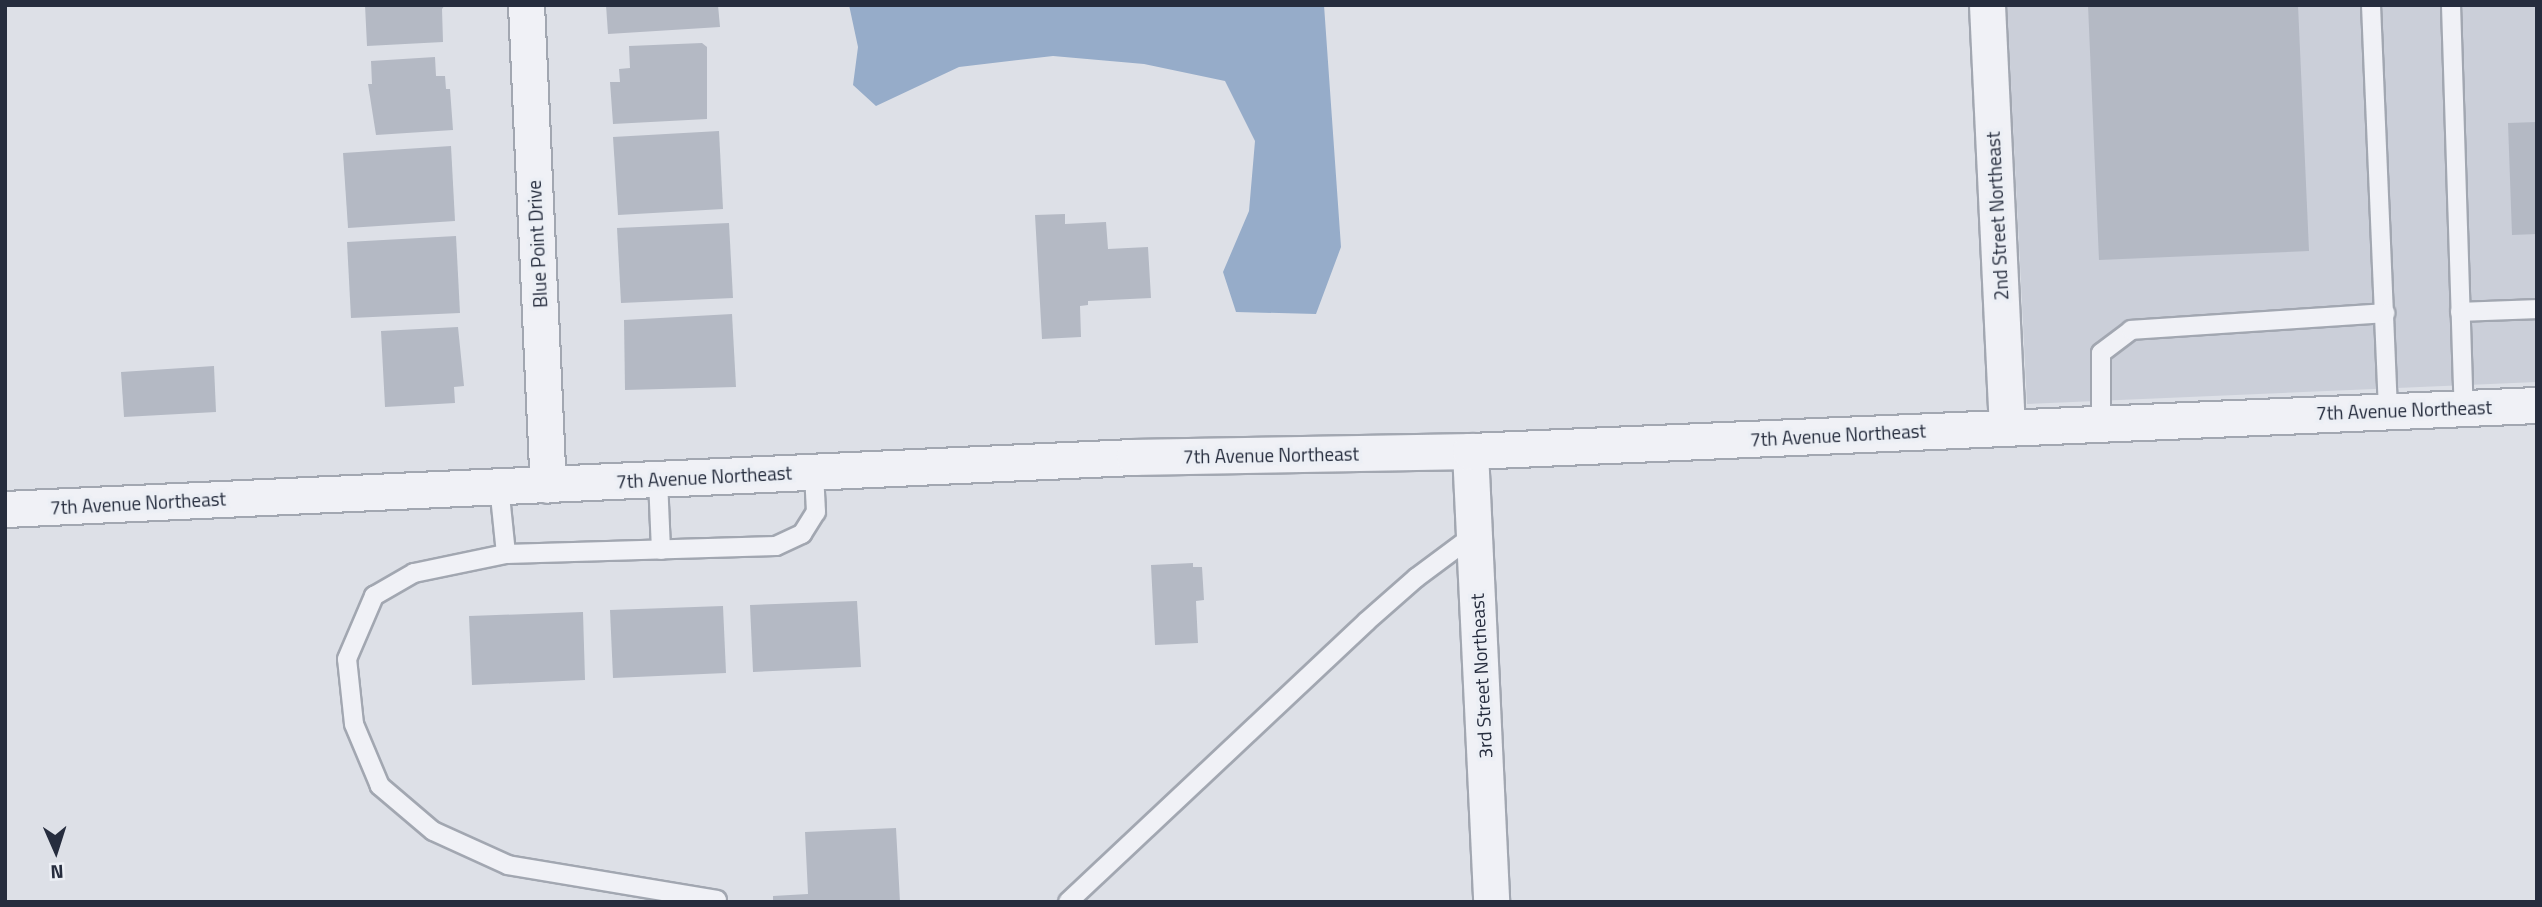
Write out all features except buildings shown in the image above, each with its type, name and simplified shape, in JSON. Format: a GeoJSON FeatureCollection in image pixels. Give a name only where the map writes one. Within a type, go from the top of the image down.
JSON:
{"type":"FeatureCollection","features":[{"type":"Feature","properties":{"kind":"street","name":"Blue Point Drive"},"geometry":{"type":"LineString","coordinates":[[526,5],[548,484]]}},
{"type":"Feature","properties":{"kind":"street","name":"2nd Street Northeast"},"geometry":{"type":"LineString","coordinates":[[1987,5],[2007,427]]}},
{"type":"Feature","properties":{"kind":"street","name":"7th Avenue Northeast"},"geometry":{"type":"LineString","coordinates":[[5,509],[1135,457],[1470,451],[2537,405]]}},
{"type":"Feature","properties":{"kind":"street","name":"3rd Street Northeast"},"geometry":{"type":"LineString","coordinates":[[1470,451],[1491,902]]}},
{"type":"Feature","properties":{"kind":"lane"},"geometry":{"type":"LineString","coordinates":[[2371,5],[2388,411]]}},
{"type":"Feature","properties":{"kind":"lane"},"geometry":{"type":"LineString","coordinates":[[2451,5],[2464,408]]}},
{"type":"Feature","properties":{"kind":"lane"},"geometry":{"type":"LineString","coordinates":[[2460,312],[2537,309]]}},
{"type":"Feature","properties":{"kind":"lane"},"geometry":{"type":"LineString","coordinates":[[2101,424],[2101,353],[2131,330],[2385,313]]}},
{"type":"Feature","properties":{"kind":"lane"},"geometry":{"type":"LineString","coordinates":[[717,900],[508,865],[433,831],[380,786],[354,724],[347,659],[357,626],[374,596],[414,573],[506,554],[776,546],[802,534],[816,512],[814,472]]}},
{"type":"Feature","properties":{"kind":"lane"},"geometry":{"type":"LineString","coordinates":[[658,479],[661,550]]}},
{"type":"Feature","properties":{"kind":"lane"},"geometry":{"type":"LineString","coordinates":[[499,486],[506,554]]}},
{"type":"Feature","properties":{"kind":"lane"},"geometry":{"type":"LineString","coordinates":[[1068,902],[1366,622],[1416,578],[1474,535]]}},
{"type":"Feature","properties":{"kind":"shaded area"},"geometry":{"type":"Polygon","coordinates":[[[2007,5],[2537,5],[2537,382],[2027,404],[2007,5]]]}},
{"type":"Feature","properties":{"kind":"water"},"geometry":{"type":"Polygon","coordinates":[[[849,5],[1324,5],[1341,247],[1316,314],[1236,312],[1223,272],[1249,211],[1255,141],[1225,81],[1144,64],[1053,56],[959,67],[876,106],[853,85],[858,47],[849,5]]]}}]}
